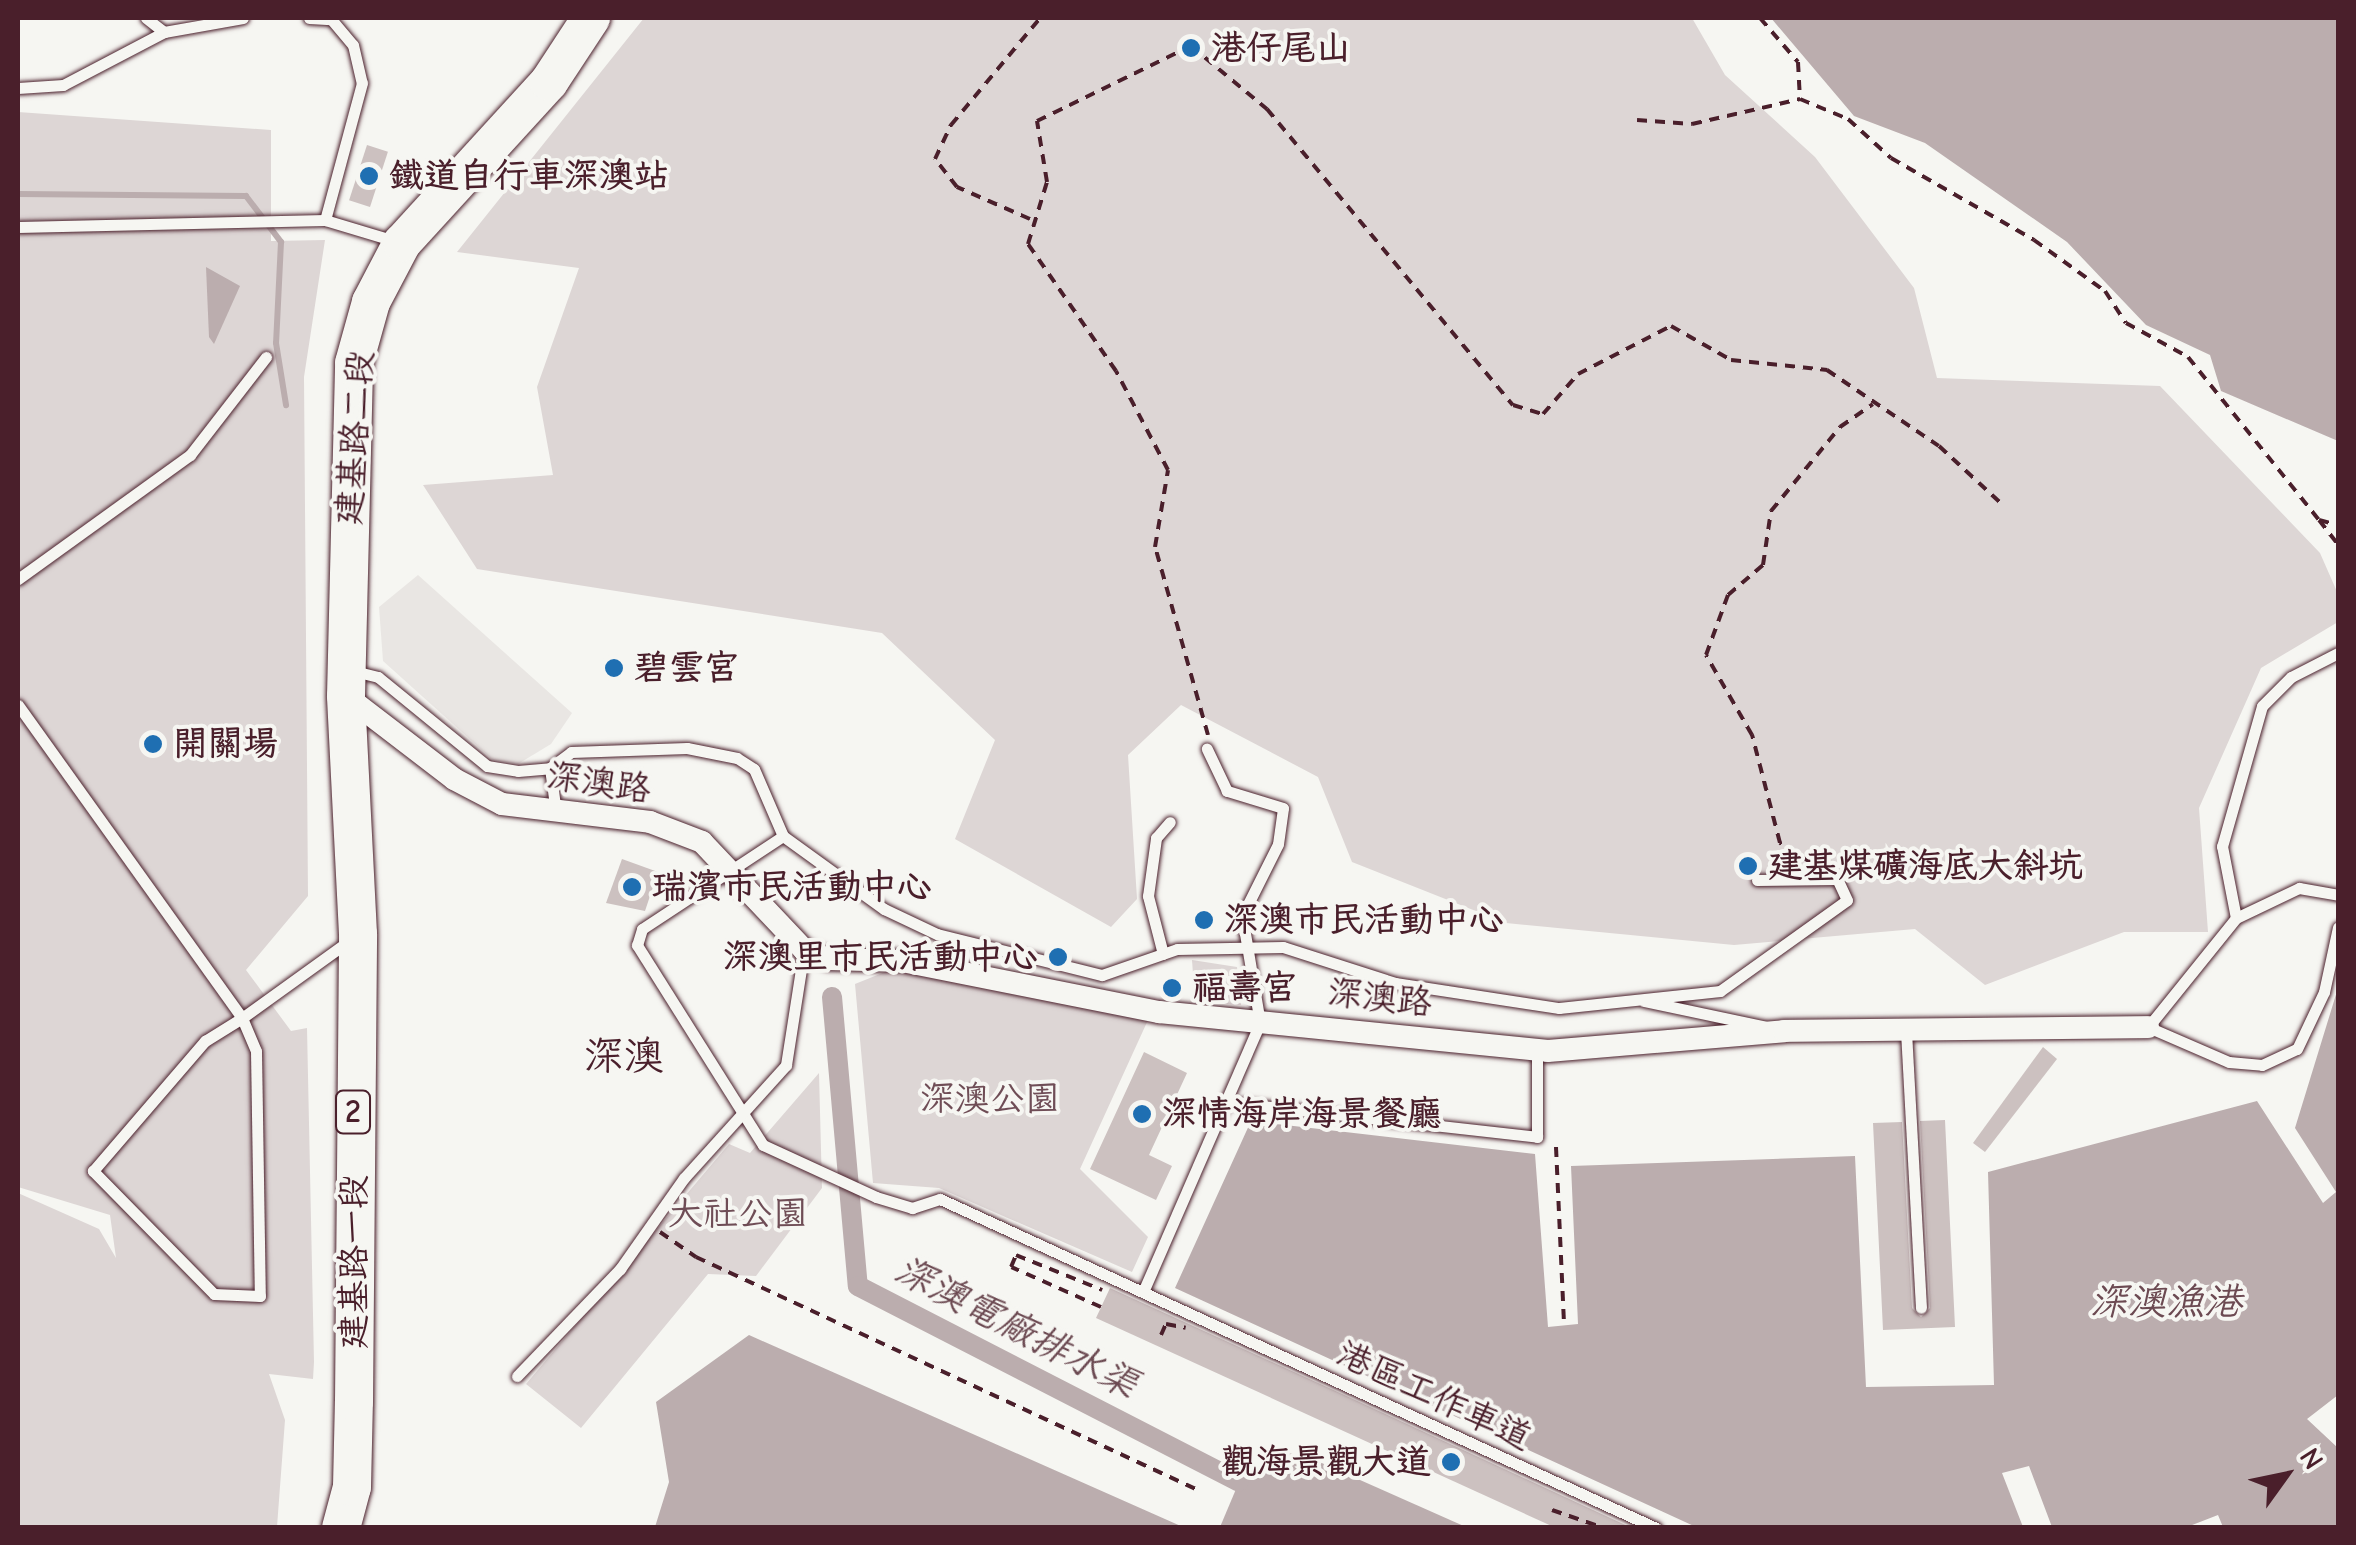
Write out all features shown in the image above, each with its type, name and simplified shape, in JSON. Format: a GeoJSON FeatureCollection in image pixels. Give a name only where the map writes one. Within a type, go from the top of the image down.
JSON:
{"type":"FeatureCollection","features":[{"type":"Feature","properties":{"kind":"main road","name":"建基路二段"},"geometry":{"type":"LineString","coordinates":[[348,683],[354,363],[370,302],[402,244],[549,82],[591,18]]}},
{"type":"Feature","properties":{"kind":"main road","name":"建基路一段"},"geometry":{"type":"LineString","coordinates":[[341,1528],[353,1470],[358,934],[348,683]]}},
{"type":"Feature","properties":{"kind":"street","name":"深澳路"},"geometry":{"type":"LineString","coordinates":[[348,683],[454,779],[502,804],[650,822],[702,842],[804,950],[1260,1023],[1537,1050],[1784,1031],[2148,1027]]}},
{"type":"Feature","properties":{"kind":"lane"},"geometry":{"type":"LineString","coordinates":[[146,18],[164,32]]}},
{"type":"Feature","properties":{"kind":"lane"},"geometry":{"type":"LineString","coordinates":[[18,88],[63,86],[164,32],[243,18]]}},
{"type":"Feature","properties":{"kind":"lane"},"geometry":{"type":"LineString","coordinates":[[309,18],[331,20],[353,45],[362,83],[325,220]]}},
{"type":"Feature","properties":{"kind":"lane"},"geometry":{"type":"LineString","coordinates":[[18,227],[325,220],[402,244]]}},
{"type":"Feature","properties":{"kind":"lane"},"geometry":{"type":"LineString","coordinates":[[18,579],[190,455],[266,357]]}},
{"type":"Feature","properties":{"kind":"lane"},"geometry":{"type":"LineString","coordinates":[[2236,918],[2222,846],[2251,729],[2273,692],[2338,653]]}},
{"type":"Feature","properties":{"kind":"lane"},"geometry":{"type":"LineString","coordinates":[[348,683],[378,677],[487,766],[550,768],[571,752],[687,748],[737,758],[754,769],[783,836],[884,909],[938,934],[1102,975],[1163,954],[1207,945],[1243,951],[1282,947],[1395,984],[1559,1008],[1740,984],[1792,933],[1847,900],[1837,879],[1757,880]]}},
{"type":"Feature","properties":{"kind":"lane"},"geometry":{"type":"LineString","coordinates":[[18,705],[242,1018],[256,1050],[260,1296],[214,1294],[93,1171],[205,1041],[242,1018],[358,934]]}},
{"type":"Feature","properties":{"kind":"lane"},"geometry":{"type":"LineString","coordinates":[[1143,1292],[1260,1023],[1243,951],[1242,916],[1278,844],[1283,808],[1227,791],[1207,750]]}},
{"type":"Feature","properties":{"kind":"lane"},"geometry":{"type":"LineString","coordinates":[[550,768],[556,813]]}},
{"type":"Feature","properties":{"kind":"lane"},"geometry":{"type":"LineString","coordinates":[[1163,954],[1148,896],[1156,838],[1170,822]]}},
{"type":"Feature","properties":{"kind":"lane","name":"港區工作車道"},"geometry":{"type":"LineString","coordinates":[[783,836],[725,867],[642,928],[637,945],[741,1118],[762,1145],[876,1197],[912,1208],[940,1199],[1656,1528]]}},
{"type":"Feature","properties":{"kind":"lane"},"geometry":{"type":"LineString","coordinates":[[2148,1027],[2236,918],[2299,888],[2338,895]]}},
{"type":"Feature","properties":{"kind":"lane","name":"深澳路"},"geometry":{"type":"LineString","coordinates":[[2148,1027],[2229,1062],[2262,1066],[2298,1049],[2324,992],[2338,927]]}},
{"type":"Feature","properties":{"kind":"lane"},"geometry":{"type":"LineString","coordinates":[[517,1376],[652,1227],[786,1065],[804,950]]}},
{"type":"Feature","properties":{"kind":"lane"},"geometry":{"type":"LineString","coordinates":[[1630,998],[1784,1031]]}},
{"type":"Feature","properties":{"kind":"lane"},"geometry":{"type":"LineString","coordinates":[[1906,1031],[1922,1308]]}},
{"type":"Feature","properties":{"kind":"lane"},"geometry":{"type":"LineString","coordinates":[[1227,1102],[1537,1137],[1537,1050]]}},
{"type":"Feature","properties":{"kind":"path"},"geometry":{"type":"LineString","coordinates":[[1030,219],[958,187],[935,159],[951,125],[1040,18]]}},
{"type":"Feature","properties":{"kind":"path"},"geometry":{"type":"LineString","coordinates":[[1760,18],[1798,62],[1800,99]]}},
{"type":"Feature","properties":{"kind":"path"},"geometry":{"type":"LineString","coordinates":[[1207,750],[1209,728],[1155,547],[1168,470],[1106,356],[1033,262],[1030,219],[1047,182],[1037,121],[1191,46],[1267,109],[1513,405],[1542,414],[1578,374],[1670,326],[1731,360],[1827,370],[1966,467],[2004,506]]}},
{"type":"Feature","properties":{"kind":"path"},"geometry":{"type":"LineString","coordinates":[[1637,120],[1692,124],[1800,99],[2002,218],[2105,291],[2126,323],[2188,357],[2338,544]]}},
{"type":"Feature","properties":{"kind":"path"},"geometry":{"type":"LineString","coordinates":[[1837,879],[1780,843],[1752,736],[1706,654],[1728,596],[1763,564],[1772,511],[1840,427],[1874,404]]}},
{"type":"Feature","properties":{"kind":"path"},"geometry":{"type":"LineString","coordinates":[[2320,520],[2338,525]]}},
{"type":"Feature","properties":{"kind":"path"},"geometry":{"type":"LineString","coordinates":[[1556,1147],[1564,1324]]}},
{"type":"Feature","properties":{"kind":"path"},"geometry":{"type":"LineString","coordinates":[[652,1227],[696,1258],[1198,1490]]}},
{"type":"Feature","properties":{"kind":"path"},"geometry":{"type":"LineString","coordinates":[[1101,1308],[1011,1267],[1016,1255],[1101,1293],[1108,1277]]}},
{"type":"Feature","properties":{"kind":"path"},"geometry":{"type":"LineString","coordinates":[[1160,1334],[1166,1324]]}},
{"type":"Feature","properties":{"kind":"path"},"geometry":{"type":"LineString","coordinates":[[1552,1510],[1604,1528]]}},
{"type":"Feature","properties":{"kind":"shaded area"},"geometry":{"type":"Polygon","coordinates":[[[418,575],[572,713],[551,744],[518,764],[493,760],[383,661],[379,607],[418,575]]]}},
{"type":"Feature","properties":{"kind":"green space"},"geometry":{"type":"Polygon","coordinates":[[[644,18],[1692,18],[1725,75],[1815,157],[1914,288],[1937,378],[2160,386],[2320,553],[2338,594],[2338,622],[2261,668],[2199,808],[2208,932],[2124,932],[1985,985],[1915,929],[1734,945],[1506,923],[1352,862],[1318,777],[1181,705],[1128,755],[1137,899],[1111,927],[955,839],[995,740],[882,633],[477,569],[423,485],[553,475],[537,387],[579,268],[457,252],[644,18]]]}},
{"type":"Feature","properties":{"kind":"green space"},"geometry":{"type":"Polygon","coordinates":[[[18,112],[271,130],[271,241],[325,240],[304,377],[308,896],[246,970],[291,1031],[307,1028],[313,1379],[269,1374],[285,1420],[277,1527],[18,1527],[18,1193],[99,1229],[116,1258],[110,1215],[18,1187],[18,112]]]}},
{"type":"Feature","properties":{"kind":"green space"},"geometry":{"type":"Polygon","coordinates":[[[1192,960],[1237,967],[1241,1005],[1195,1002],[1192,960]]]}},
{"type":"Feature","properties":{"kind":"green space","name":"深澳公園"},"geometry":{"type":"Polygon","coordinates":[[[895,968],[1148,1020],[1080,1169],[1148,1237],[1132,1272],[939,1188],[873,1183],[855,984],[895,968]]]}},
{"type":"Feature","properties":{"kind":"green space","name":"大社公園"},"geometry":{"type":"Polygon","coordinates":[[[819,1073],[822,1188],[756,1276],[708,1274],[581,1428],[526,1384],[729,1144],[750,1153],[819,1073]]]}},
{"type":"Feature","properties":{"kind":"water"},"geometry":{"type":"Polygon","coordinates":[[[1771,18],[2338,18],[2338,441],[2221,391],[2210,355],[2146,325],[2067,242],[1925,143],[1854,116],[1771,18]]]}},
{"type":"Feature","properties":{"kind":"water"},"geometry":{"type":"Polygon","coordinates":[[[206,267],[240,286],[214,344],[209,337],[206,267]]]}},
{"type":"Feature","properties":{"kind":"water","name":"深澳漁港"},"geometry":{"type":"Polygon","coordinates":[[[2338,988],[2338,1395],[2307,1419],[2338,1448],[2338,1527],[2223,1527],[2218,1515],[2187,1527],[2052,1527],[2029,1466],[2002,1473],[2023,1527],[1696,1527],[1175,1288],[1251,1121],[1535,1154],[1548,1327],[1578,1324],[1571,1166],[1855,1156],[1866,1387],[1994,1385],[1988,1172],[2257,1101],[2323,1203],[2336,1192],[2295,1128],[2338,988]]]}},
{"type":"Feature","properties":{"kind":"water"},"geometry":{"type":"Polygon","coordinates":[[[749,1335],[1183,1527],[655,1527],[669,1482],[656,1402],[749,1335]]]}},
{"type":"Feature","properties":{"kind":"water"},"geometry":{"type":"Polygon","coordinates":[[[1278,1450],[1315,1460],[1466,1527],[1220,1527],[1239,1482],[1278,1450]]]}},
{"type":"Feature","properties":{"kind":"building","name":"鐵道自行車深澳站"},"geometry":{"type":"Polygon","coordinates":[[[367,145],[388,152],[370,207],[349,200],[367,145]]]}},
{"type":"Feature","properties":{"kind":"building","name":"瑞濱市民活動中心"},"geometry":{"type":"Polygon","coordinates":[[[622,859],[658,872],[645,911],[606,903],[622,859]]]}},
{"type":"Feature","properties":{"kind":"building"},"geometry":{"type":"Polygon","coordinates":[[[2043,1047],[2057,1059],[1985,1152],[1973,1143],[2043,1047]]]}},
{"type":"Feature","properties":{"kind":"building","name":"深情海岸海景餐廳"},"geometry":{"type":"Polygon","coordinates":[[[1144,1052],[1187,1073],[1149,1155],[1172,1166],[1156,1200],[1090,1169],[1144,1052]]]}},
{"type":"Feature","properties":{"kind":"building"},"geometry":{"type":"Polygon","coordinates":[[[1945,1120],[1955,1327],[1883,1330],[1873,1123],[1902,1122],[1912,1308],[1921,1317],[1930,1308],[1920,1121],[1945,1120]]]}},
{"type":"Feature","properties":{"kind":"building","name":"觀海景觀大道"},"geometry":{"type":"Polygon","coordinates":[[[1110,1288],[1632,1528],[1556,1528],[1096,1318],[1110,1288]]]}},
{"type":"Feature","properties":{"kind":"waterway","name":"深澳電廠排水渠"},"geometry":{"type":"LineString","coordinates":[[18,194],[246,196],[281,242],[276,343],[286,405]]}},
{"type":"Feature","properties":{"kind":"waterway","name":"深澳電廠排水渠"},"geometry":{"type":"LineString","coordinates":[[832,997],[858,1286],[1239,1482]]}},
{"type":"Feature","properties":{"kind":"place","name":"港仔尾山"},"geometry":{"type":"Point","coordinates":[1191,48]}},
{"type":"Feature","properties":{"kind":"place","name":"鐵道自行車深澳站"},"geometry":{"type":"Point","coordinates":[369,176]}},
{"type":"Feature","properties":{"kind":"place","name":"碧雲宮"},"geometry":{"type":"Point","coordinates":[614,668]}},
{"type":"Feature","properties":{"kind":"place","name":"開關場"},"geometry":{"type":"Point","coordinates":[153,744]}},
{"type":"Feature","properties":{"kind":"place","name":"建基煤礦海底大斜坑"},"geometry":{"type":"Point","coordinates":[1748,866]}},
{"type":"Feature","properties":{"kind":"place","name":"瑞濱市民活動中心"},"geometry":{"type":"Point","coordinates":[632,887]}},
{"type":"Feature","properties":{"kind":"place","name":"深澳市民活動中心"},"geometry":{"type":"Point","coordinates":[1204,920]}},
{"type":"Feature","properties":{"kind":"place","name":"深澳里市民活動中心"},"geometry":{"type":"Point","coordinates":[1058,957]}},
{"type":"Feature","properties":{"kind":"place","name":"福壽宮"},"geometry":{"type":"Point","coordinates":[1172,988]}},
{"type":"Feature","properties":{"kind":"place","name":"深情海岸海景餐廳"},"geometry":{"type":"Point","coordinates":[1142,1114]}},
{"type":"Feature","properties":{"kind":"place","name":"觀海景觀大道"},"geometry":{"type":"Point","coordinates":[1451,1462]}},
{"type":"Feature","properties":{"kind":"district","name":"深澳"},"geometry":{"type":"Point","coordinates":[624,1056]}}]}
